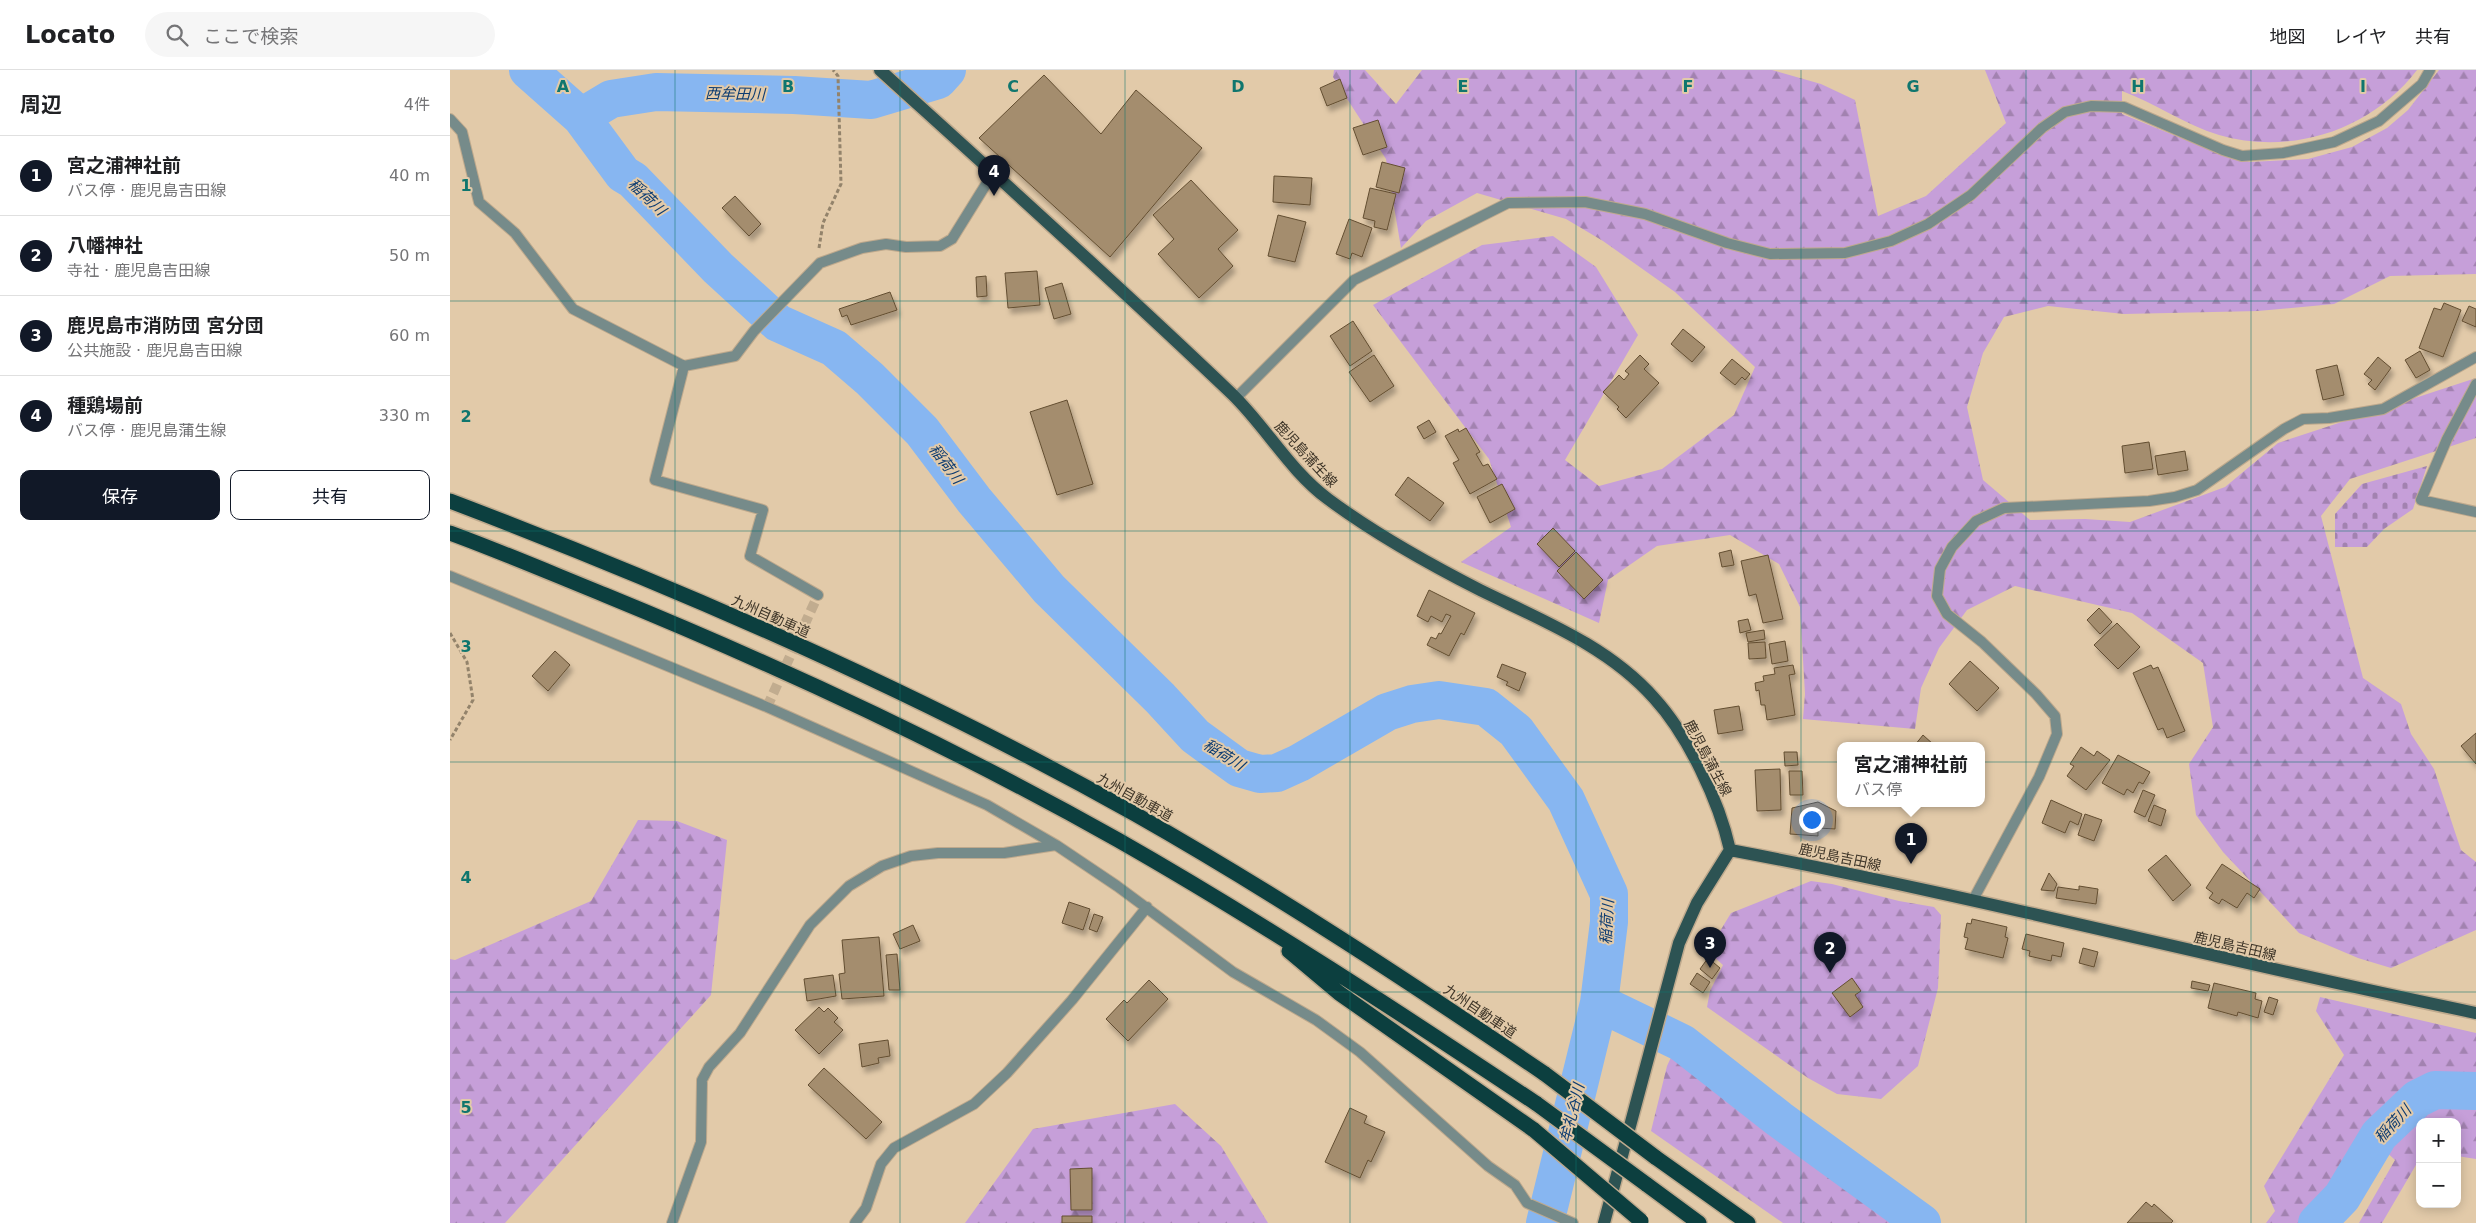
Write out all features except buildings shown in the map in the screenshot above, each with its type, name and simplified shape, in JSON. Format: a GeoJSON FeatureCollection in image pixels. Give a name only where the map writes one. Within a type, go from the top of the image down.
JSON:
{"type":"FeatureCollection","features":[{"type":"Feature","properties":{"kind":"highway","name":"九州自動車道"},"geometry":{"type":"LineString","coordinates":[[450,501],[751,623],[942,713],[1132,813],[1273,895],[1545,1074],[1655,1157],[1748,1223]]}},
{"type":"Feature","properties":{"kind":"highway"},"geometry":{"type":"LineString","coordinates":[[450,533],[740,650],[920,736],[1115,838],[1244,914],[1346,978],[1537,1104],[1699,1223]]}},
{"type":"Feature","properties":{"kind":"highway"},"geometry":{"type":"LineString","coordinates":[[1244,914],[1339,993],[1534,1130],[1642,1222]]}},
{"type":"Feature","properties":{"kind":"main road","name":"鹿児島蒲生線"},"geometry":{"type":"LineString","coordinates":[[885,74],[1236,398],[1295,468],[1324,496],[1352,517],[1421,559],[1587,643],[1621,666],[1655,698],[1684,740],[1722,817],[1730,850]]}},
{"type":"Feature","properties":{"kind":"main road","name":"鹿児島吉田線"},"geometry":{"type":"LineString","coordinates":[[1730,850],[1974,900],[2342,986],[2476,1014]]}},
{"type":"Feature","properties":{"kind":"main road"},"geometry":{"type":"LineString","coordinates":[[1604,1223],[1679,943],[1696,903],[1730,850]]}},
{"type":"Feature","properties":{"kind":"street"},"geometry":{"type":"LineString","coordinates":[[1236,398],[1354,280],[1508,203],[1585,202],[1645,214],[1727,244],[1770,254],[1845,253],[1891,241],[1928,224],[1971,195],[2042,128],[2065,112],[2091,106],[2124,108],[2223,150],[2242,156],[2283,153],[2334,142],[2379,121],[2422,84],[2430,70]]}},
{"type":"Feature","properties":{"kind":"street"},"geometry":{"type":"LineString","coordinates":[[450,119],[462,132],[479,202],[515,233],[573,309],[684,366],[735,356],[754,331],[804,277],[820,263],[862,248],[886,244],[906,247],[940,246],[952,239],[993,173]]}},
{"type":"Feature","properties":{"kind":"street"},"geometry":{"type":"LineString","coordinates":[[1974,900],[2039,777],[2057,734],[2055,716],[2042,701],[1982,642],[1947,614],[1937,596],[1940,569],[1952,547],[1976,521],[2004,508],[2149,501],[2196,490],[2284,429],[2303,419],[2337,417],[2383,409],[2476,357]]}},
{"type":"Feature","properties":{"kind":"street"},"geometry":{"type":"LineString","coordinates":[[684,366],[655,480],[763,510],[750,556],[818,595]]}},
{"type":"Feature","properties":{"kind":"street"},"geometry":{"type":"LineString","coordinates":[[2476,384],[2447,439],[2421,500],[2476,512]]}},
{"type":"Feature","properties":{"kind":"street"},"geometry":{"type":"LineString","coordinates":[[450,576],[767,707],[987,805],[1056,845],[1147,907],[1233,972],[1316,1020],[1360,1052],[1488,1166],[1515,1185],[1527,1203],[1573,1223]]}},
{"type":"Feature","properties":{"kind":"street"},"geometry":{"type":"LineString","coordinates":[[672,1223],[701,1142],[702,1080],[709,1067],[740,1033],[810,925],[848,886],[882,866],[911,856],[938,853],[1004,853],[1056,845]]}},
{"type":"Feature","properties":{"kind":"street"},"geometry":{"type":"LineString","coordinates":[[856,1223],[866,1208],[881,1164],[894,1148],[974,1104],[1007,1073],[1072,1000],[1147,907]]}},
{"type":"Feature","properties":{"kind":"path"},"geometry":{"type":"LineString","coordinates":[[820,263],[819,247],[823,223],[841,184],[838,76],[833,70]]}},
{"type":"Feature","properties":{"kind":"path"},"geometry":{"type":"LineString","coordinates":[[450,633],[467,662],[473,700],[450,740]]}},
{"type":"Feature","properties":{"kind":"green space"},"geometry":{"type":"Polygon","coordinates":[[[1334,70],[1365,70],[1396,104],[1422,70],[1772,70],[1821,84],[1855,100],[1878,216],[1926,196],[2006,123],[1985,70],[2417,70],[2398,91],[2377,108],[2353,122],[2328,133],[2302,139],[2274,142],[2247,141],[2206,131],[2122,91],[2122,114],[2215,152],[2250,162],[2308,159],[2352,147],[2387,128],[2408,110],[2439,70],[2476,70],[2476,274],[2390,276],[2334,304],[2258,311],[2124,314],[2048,306],[2004,317],[1983,353],[1967,407],[1983,480],[2030,520],[2085,519],[2130,522],[2225,487],[2278,443],[2476,378],[2476,438],[2350,479],[2321,516],[2363,678],[2401,704],[2411,734],[2434,769],[2461,850],[2476,862],[2476,930],[2391,968],[2358,958],[2299,933],[2223,852],[2196,815],[2189,764],[2213,727],[2203,663],[2132,613],[2015,586],[1967,610],[1939,648],[1921,688],[1915,729],[1803,719],[1805,694],[1800,607],[1779,564],[1730,535],[1657,546],[1608,580],[1599,623],[1461,562],[1511,527],[1489,459],[1373,305],[1482,245],[1553,236],[1596,267],[1638,335],[1565,460],[1599,486],[1662,469],[1734,415],[1755,367],[1675,292],[1603,241],[1566,219],[1477,193],[1426,221],[1401,248],[1386,159],[1333,77],[1334,70]]]}},
{"type":"Feature","properties":{"kind":"green space"},"geometry":{"type":"Polygon","coordinates":[[[2427,466],[2413,509],[2384,529],[2367,547],[2335,547],[2335,514],[2362,484],[2427,466]]]}},
{"type":"Feature","properties":{"kind":"green space"},"geometry":{"type":"Polygon","coordinates":[[[638,820],[677,821],[727,840],[711,995],[505,1223],[450,1223],[450,959],[455,960],[591,901],[638,820]]]}},
{"type":"Feature","properties":{"kind":"green space"},"geometry":{"type":"Polygon","coordinates":[[[1811,881],[1934,907],[1941,915],[1938,988],[1918,1066],[1881,1099],[1837,1094],[1808,1078],[1707,1007],[1710,991],[1723,965],[1713,956],[1711,946],[1731,913],[1811,881]]]}},
{"type":"Feature","properties":{"kind":"green space"},"geometry":{"type":"Polygon","coordinates":[[[2320,997],[2476,1033],[2476,1159],[2461,1157],[2461,1118],[2416,1118],[2416,1165],[2382,1223],[2359,1223],[2395,1160],[2371,1138],[2340,1208],[2326,1223],[2266,1223],[2275,1211],[2264,1186],[2344,1055],[2316,1011],[2320,997]]]}},
{"type":"Feature","properties":{"kind":"green space"},"geometry":{"type":"Polygon","coordinates":[[[1673,1053],[1690,1062],[1757,1117],[1907,1223],[1783,1223],[1651,1131],[1667,1066],[1673,1053]]]}},
{"type":"Feature","properties":{"kind":"green space"},"geometry":{"type":"Polygon","coordinates":[[[1175,1104],[1221,1146],[1268,1223],[965,1223],[1033,1129],[1175,1104]]]}},
{"type":"Feature","properties":{"kind":"waterway","name":"稲荷川"},"geometry":{"type":"LineString","coordinates":[[528,70],[581,117],[623,174],[633,180],[718,268],[778,323],[834,348],[870,379],[922,431],[974,500],[1049,589],[1160,698],[1195,736],[1239,768],[1260,774],[1277,773],[1299,763],[1387,712],[1412,704],[1439,700],[1486,707],[1516,731],[1566,800],[1609,894],[1609,922],[1599,1003],[1545,1223]]}},
{"type":"Feature","properties":{"kind":"waterway","name":"西牟田川"},"geometry":{"type":"LineString","coordinates":[[581,117],[611,99],[656,92],[794,95],[871,100],[938,80],[947,70]]}},
{"type":"Feature","properties":{"kind":"waterway","name":"稲荷川"},"geometry":{"type":"LineString","coordinates":[[1599,1003],[1682,1043],[1779,1119],[1922,1223]]}},
{"type":"Feature","properties":{"kind":"waterway","name":"稲荷川"},"geometry":{"type":"LineString","coordinates":[[2317,1223],[2342,1197],[2379,1135],[2417,1099],[2435,1090],[2476,1091]]}},
{"type":"Feature","properties":{"kind":"tunnel"},"geometry":{"type":"LineString","coordinates":[[767,707],[818,595]]}},
{"type":"Feature","properties":{"kind":"place","name":"種鶏場前"},"geometry":{"type":"Point","coordinates":[994,196]}},
{"type":"Feature","properties":{"kind":"place","name":"宮之浦神社前"},"geometry":{"type":"Point","coordinates":[1911,864]}},
{"type":"Feature","properties":{"kind":"place","name":"鹿児島市消防団 宮分団"},"geometry":{"type":"Point","coordinates":[1710,968]}},
{"type":"Feature","properties":{"kind":"place","name":"八幡神社"},"geometry":{"type":"Point","coordinates":[1830,973]}},
{"type":"Feature","properties":{"kind":"water label","name":"牟礼谷川"},"geometry":{"type":"Point","coordinates":[1572,1113]}}]}
